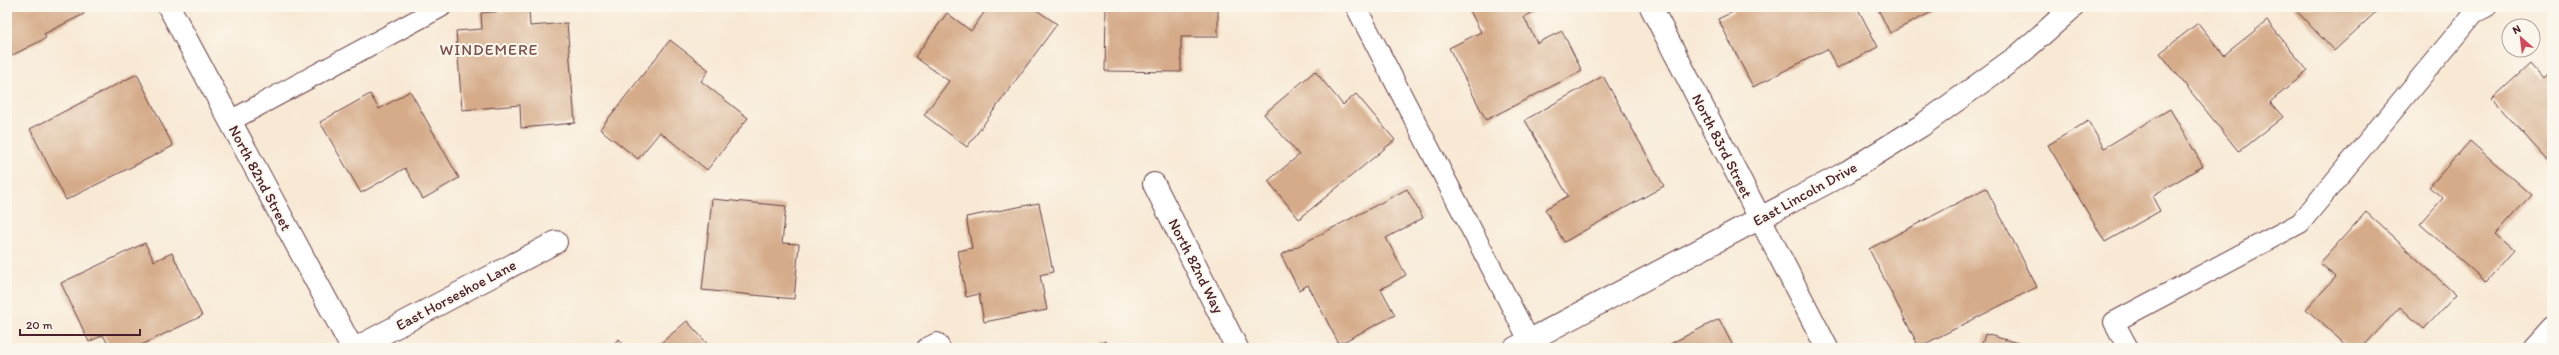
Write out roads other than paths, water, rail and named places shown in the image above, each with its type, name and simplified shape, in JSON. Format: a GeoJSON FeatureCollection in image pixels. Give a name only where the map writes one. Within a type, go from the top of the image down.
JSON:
{"type":"FeatureCollection","features":[{"type":"Feature","properties":{"kind":"street","name":"North 82nd Street"},"geometry":{"type":"LineString","coordinates":[[169,7],[352,348]]}},
{"type":"Feature","properties":{"kind":"street","name":"North 83rd Street"},"geometry":{"type":"LineString","coordinates":[[1651,7],[1827,348]]}},
{"type":"Feature","properties":{"kind":"street","name":"East Lincoln Drive"},"geometry":{"type":"LineString","coordinates":[[1525,346],[1847,172],[1920,126],[2019,55],[2073,7]]}},
{"type":"Feature","properties":{"kind":"street","name":"North 82nd Way"},"geometry":{"type":"LineString","coordinates":[[1154,184],[1237,348]]}},
{"type":"Feature","properties":{"kind":"street","name":"East Horseshoe Lane"},"geometry":{"type":"LineString","coordinates":[[356,348],[556,242]]}},
{"type":"Feature","properties":{"kind":"street"},"geometry":{"type":"LineString","coordinates":[[2534,348],[2552,328]]}},
{"type":"Feature","properties":{"kind":"lane"},"geometry":{"type":"LineString","coordinates":[[230,121],[441,7]]}},
{"type":"Feature","properties":{"kind":"lane"},"geometry":{"type":"LineString","coordinates":[[1356,7],[1525,346]]}},
{"type":"Feature","properties":{"kind":"lane"},"geometry":{"type":"LineString","coordinates":[[2128,348],[2114,322],[2300,223],[2474,13],[2486,7]]}},
{"type":"Feature","properties":{"kind":"lane"},"geometry":{"type":"LineString","coordinates":[[927,348],[937,343],[940,348]]}},
{"type":"Feature","properties":{"kind":"district","name":"WINDEMERE"},"geometry":{"type":"Point","coordinates":[489,49]}}]}
